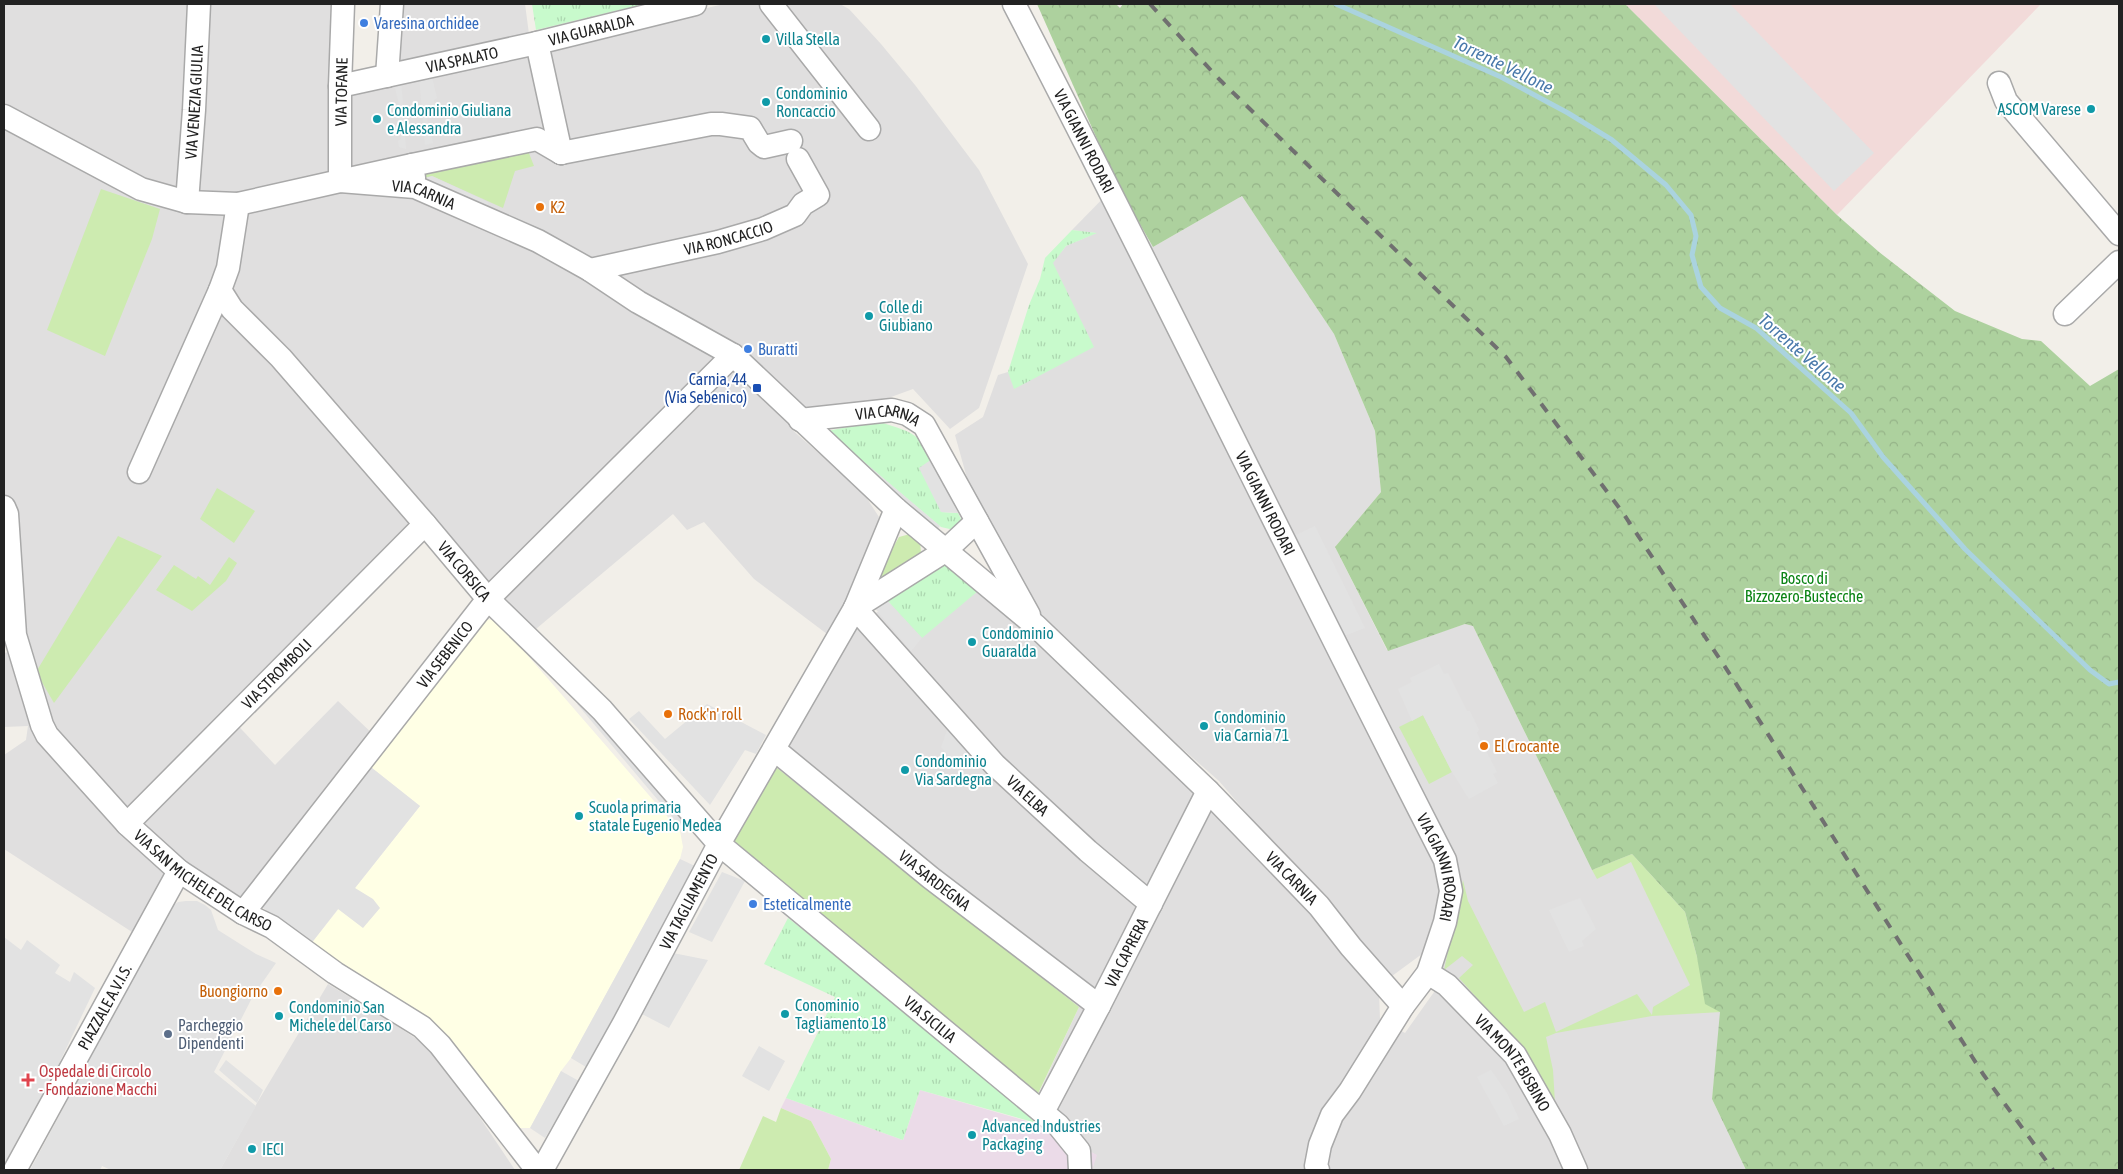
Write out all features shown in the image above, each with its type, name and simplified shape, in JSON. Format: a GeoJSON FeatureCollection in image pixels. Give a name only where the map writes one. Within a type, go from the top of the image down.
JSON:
{"type":"FeatureCollection","features":[{"type":"Feature","properties":{"kind":"street","name":"VIA VENEZIA GIULIA"},"geometry":{"type":"LineString","coordinates":[[187,202],[199,4]]}},
{"type":"Feature","properties":{"kind":"street","name":"VIA TOFANE"},"geometry":{"type":"LineString","coordinates":[[340,181],[340,86],[344,4]]}},
{"type":"Feature","properties":{"kind":"street"},"geometry":{"type":"LineString","coordinates":[[387,76],[392,4]]}},
{"type":"Feature","properties":{"kind":"street","name":"VIA GUARALDA"},"geometry":{"type":"LineString","coordinates":[[561,153],[537,43],[695,4]]}},
{"type":"Feature","properties":{"kind":"street"},"geometry":{"type":"LineString","coordinates":[[771,4],[870,130]]}},
{"type":"Feature","properties":{"kind":"street","name":"VIA GIANNI RODARI"},"geometry":{"type":"LineString","coordinates":[[1014,4],[1113,194],[1279,532],[1445,860],[1451,891],[1445,922],[1428,973],[1403,1006]]}},
{"type":"Feature","properties":{"kind":"street","name":"VIA SPALATO"},"geometry":{"type":"LineString","coordinates":[[340,86],[537,43]]}},
{"type":"Feature","properties":{"kind":"street"},"geometry":{"type":"LineString","coordinates":[[1999,83],[2006,101],[2119,234]]}},
{"type":"Feature","properties":{"kind":"street","name":"VIA CARNIA"},"geometry":{"type":"LineString","coordinates":[[4,116],[141,189],[187,202],[238,204],[340,181],[415,187],[532,238],[590,270],[638,302],[732,355],[896,509],[1036,626],[1208,791],[1319,906],[1351,947],[1403,1006]]}},
{"type":"Feature","properties":{"kind":"street","name":"VIA RONCACCIO"},"geometry":{"type":"LineString","coordinates":[[561,153],[721,124],[750,128],[759,143],[764,146],[795,150],[818,195],[803,204],[795,215],[763,229],[718,242],[590,270]]}},
{"type":"Feature","properties":{"kind":"street"},"geometry":{"type":"LineString","coordinates":[[340,181],[537,139],[561,153]]}},
{"type":"Feature","properties":{"kind":"street"},"geometry":{"type":"LineString","coordinates":[[412,165],[415,187]]}},
{"type":"Feature","properties":{"kind":"street"},"geometry":{"type":"LineString","coordinates":[[139,472],[220,290],[228,268],[238,204]]}},
{"type":"Feature","properties":{"kind":"street"},"geometry":{"type":"LineString","coordinates":[[2065,314],[2119,262]]}},
{"type":"Feature","properties":{"kind":"street","name":"VIA CORSICA"},"geometry":{"type":"LineString","coordinates":[[220,290],[232,309],[281,358],[488,599],[602,710],[719,844]]}},
{"type":"Feature","properties":{"kind":"street","name":"VIA SEBENICO"},"geometry":{"type":"LineString","coordinates":[[243,913],[488,599],[732,355]]}},
{"type":"Feature","properties":{"kind":"street","name":"VIA CARNIA"},"geometry":{"type":"LineString","coordinates":[[800,420],[892,410],[907,414],[924,425],[1036,626]]}},
{"type":"Feature","properties":{"kind":"street","name":"VIA SAN MICHELE DEL CARSO"},"geometry":{"type":"LineString","coordinates":[[4,507],[7,514],[15,635],[42,725],[48,735],[128,824],[179,871],[243,913],[272,927],[336,973],[422,1027],[440,1045],[537,1170]]}},
{"type":"Feature","properties":{"kind":"street","name":"VIA TAGLIAMENTO"},"geometry":{"type":"LineString","coordinates":[[542,1170],[624,1023],[719,844],[855,608],[896,509]]}},
{"type":"Feature","properties":{"kind":"street"},"geometry":{"type":"LineString","coordinates":[[944,551],[977,520]]}},
{"type":"Feature","properties":{"kind":"street","name":"VIA STROMBOLI"},"geometry":{"type":"LineString","coordinates":[[128,824],[425,524]]}},
{"type":"Feature","properties":{"kind":"street","name":"VIA TAGLIAMENTO"},"geometry":{"type":"LineString","coordinates":[[855,608],[944,551]]}},
{"type":"Feature","properties":{"kind":"street","name":"VIA ELBA"},"geometry":{"type":"LineString","coordinates":[[855,608],[995,765],[1088,851],[1151,904]]}},
{"type":"Feature","properties":{"kind":"street","name":"VIA SARDEGNA"},"geometry":{"type":"LineString","coordinates":[[774,750],[931,878],[1099,1006]]}},
{"type":"Feature","properties":{"kind":"street","name":"VIA CAPRERA"},"geometry":{"type":"LineString","coordinates":[[1043,1112],[1208,791]]}},
{"type":"Feature","properties":{"kind":"street","name":"VIA SICILIA"},"geometry":{"type":"LineString","coordinates":[[719,844],[1058,1125],[1079,1152],[1081,1168]]}},
{"type":"Feature","properties":{"kind":"street","name":"PIAZZALE A.V.I.S."},"geometry":{"type":"LineString","coordinates":[[15,1170],[179,871]]}},
{"type":"Feature","properties":{"kind":"street","name":"VIA MONTE BISBINO"},"geometry":{"type":"LineString","coordinates":[[1428,973],[1447,985],[1515,1055],[1560,1134],[1576,1170]]}},
{"type":"Feature","properties":{"kind":"street"},"geometry":{"type":"LineString","coordinates":[[1318,1170],[1316,1166],[1320,1145],[1332,1115],[1350,1091],[1403,1006]]}},
{"type":"Feature","properties":{"kind":"shaded area"},"geometry":{"type":"Polygon","coordinates":[[[4,4],[340,4],[334,86],[382,79],[385,4],[525,4],[531,49],[724,4],[840,4],[849,9],[881,44],[915,85],[979,170],[1028,264],[979,408],[950,429],[913,389],[847,413],[807,414],[790,428],[862,491],[879,517],[872,555],[827,634],[754,579],[704,522],[687,530],[673,514],[530,634],[419,520],[228,715],[275,765],[338,701],[376,737],[244,900],[176,860],[132,932],[4,849],[4,755],[26,740],[28,726],[4,727],[4,653],[26,648],[13,511],[4,494],[4,4]]]}},
{"type":"Feature","properties":{"kind":"shaded area"},"geometry":{"type":"Polygon","coordinates":[[[1625,4],[2041,4],[1837,215],[1625,4]]]}},
{"type":"Feature","properties":{"kind":"shaded area"},"geometry":{"type":"Polygon","coordinates":[[[1654,4],[1730,4],[1874,153],[1834,191],[1654,4]]]}},
{"type":"Feature","properties":{"kind":"shaded area"},"geometry":{"type":"Polygon","coordinates":[[[431,73],[437,98],[434,100],[437,115],[427,118],[433,143],[425,145],[419,76],[431,73]]]}},
{"type":"Feature","properties":{"kind":"shaded area"},"geometry":{"type":"Polygon","coordinates":[[[401,77],[406,149],[399,147],[398,141],[401,139],[397,125],[400,122],[396,106],[399,105],[393,79],[401,77]]]}},
{"type":"Feature","properties":{"kind":"shaded area"},"geometry":{"type":"Polygon","coordinates":[[[432,176],[488,202],[487,211],[423,179],[432,176]]]}},
{"type":"Feature","properties":{"kind":"shaded area"},"geometry":{"type":"Polygon","coordinates":[[[1117,184],[1153,247],[1242,196],[1334,334],[1375,431],[1381,492],[1335,547],[1387,650],[1465,624],[1473,626],[1592,870],[1632,854],[1721,1012],[1712,1099],[1746,1170],[1578,1170],[1479,1003],[1422,954],[1392,976],[1313,890],[1219,781],[1040,623],[975,507],[955,435],[983,417],[998,375],[1008,372],[1015,382],[1053,262],[1066,246],[1096,233],[1072,230],[1117,184]]]}},
{"type":"Feature","properties":{"kind":"shaded area"},"geometry":{"type":"Polygon","coordinates":[[[837,439],[940,526],[934,534],[837,439]]]}},
{"type":"Feature","properties":{"kind":"shaded area"},"geometry":{"type":"Polygon","coordinates":[[[932,459],[958,513],[941,512],[919,468],[932,459]]]}},
{"type":"Feature","properties":{"kind":"shaded area"},"geometry":{"type":"Polygon","coordinates":[[[1315,526],[1365,628],[1344,636],[1296,535],[1315,526]]]}},
{"type":"Feature","properties":{"kind":"shaded area"},"geometry":{"type":"Polygon","coordinates":[[[948,568],[1032,634],[1198,798],[1255,842],[1379,991],[1380,1019],[1405,1033],[1439,985],[1509,1054],[1571,1170],[1092,1170],[1096,1155],[1077,1144],[1036,1099],[1079,1007],[777,768],[855,626],[948,568]]]}},
{"type":"Feature","properties":{"kind":"shaded area"},"geometry":{"type":"Polygon","coordinates":[[[885,598],[922,638],[911,651],[873,606],[885,598]]]}},
{"type":"Feature","properties":{"kind":"shaded area"},"geometry":{"type":"Polygon","coordinates":[[[481,619],[497,620],[680,831],[683,847],[680,859],[571,1058],[561,1071],[530,1128],[520,1128],[508,1124],[438,1027],[310,945],[420,806],[367,764],[481,619]]]}},
{"type":"Feature","properties":{"kind":"shaded area"},"geometry":{"type":"Polygon","coordinates":[[[1439,664],[1444,674],[1448,673],[1467,711],[1470,711],[1479,730],[1477,733],[1497,772],[1493,774],[1498,783],[1469,799],[1452,772],[1423,715],[1412,721],[1398,689],[1412,682],[1410,678],[1439,664]]]}},
{"type":"Feature","properties":{"kind":"shaded area"},"geometry":{"type":"Polygon","coordinates":[[[586,698],[693,822],[684,831],[577,704],[586,698]]]}},
{"type":"Feature","properties":{"kind":"shaded area"},"geometry":{"type":"Polygon","coordinates":[[[707,704],[766,735],[756,754],[745,750],[710,805],[629,719],[639,711],[665,739],[707,704]]]}},
{"type":"Feature","properties":{"kind":"shaded area"},"geometry":{"type":"Polygon","coordinates":[[[948,728],[974,759],[969,765],[956,764],[941,747],[948,728]]]}},
{"type":"Feature","properties":{"kind":"shaded area"},"geometry":{"type":"Polygon","coordinates":[[[367,764],[420,806],[355,888],[373,899],[380,908],[363,928],[338,909],[310,945],[257,903],[367,764]]]}},
{"type":"Feature","properties":{"kind":"shaded area"},"geometry":{"type":"Polygon","coordinates":[[[680,859],[697,867],[586,1067],[571,1058],[680,859]]]}},
{"type":"Feature","properties":{"kind":"shaded area"},"geometry":{"type":"Polygon","coordinates":[[[722,872],[745,881],[712,942],[689,932],[722,872]]]}},
{"type":"Feature","properties":{"kind":"shaded area"},"geometry":{"type":"Polygon","coordinates":[[[1580,898],[1596,929],[1582,941],[1584,946],[1569,952],[1549,910],[1580,898]]]}},
{"type":"Feature","properties":{"kind":"shaded area","name":"Parcheggio Dipendenti"},"geometry":{"type":"Polygon","coordinates":[[[197,901],[205,905],[211,910],[218,930],[256,954],[276,963],[253,996],[214,1072],[256,1106],[220,1170],[111,1170],[102,1166],[100,1170],[30,1170],[171,907],[178,902],[197,901]]]}},
{"type":"Feature","properties":{"kind":"shaded area","name":"Ospedale di Circolo - Fondazione Macchi"},"geometry":{"type":"Polygon","coordinates":[[[4,937],[21,950],[27,940],[60,965],[55,973],[70,982],[74,972],[95,988],[55,1072],[4,1165],[4,937]]]}},
{"type":"Feature","properties":{"kind":"shaded area"},"geometry":{"type":"Polygon","coordinates":[[[673,953],[708,960],[669,1028],[640,1013],[673,953]]]}},
{"type":"Feature","properties":{"kind":"shaded area"},"geometry":{"type":"Polygon","coordinates":[[[328,984],[436,1052],[515,1170],[220,1170],[257,1103],[328,984]]]}},
{"type":"Feature","properties":{"kind":"shaded area"},"geometry":{"type":"Polygon","coordinates":[[[759,1046],[785,1061],[769,1091],[742,1076],[759,1046]]]}},
{"type":"Feature","properties":{"kind":"shaded area"},"geometry":{"type":"Polygon","coordinates":[[[226,1060],[263,1090],[257,1103],[219,1070],[226,1060]]]}},
{"type":"Feature","properties":{"kind":"shaded area"},"geometry":{"type":"Polygon","coordinates":[[[1491,1070],[1507,1093],[1519,1119],[1504,1126],[1477,1077],[1491,1070]]]}},
{"type":"Feature","properties":{"kind":"shaded area"},"geometry":{"type":"Polygon","coordinates":[[[561,1071],[579,1081],[545,1138],[530,1128],[561,1071]]]}},
{"type":"Feature","properties":{"kind":"shaded area"},"geometry":{"type":"Polygon","coordinates":[[[920,1090],[1037,1124],[1097,1155],[1092,1170],[828,1170],[831,1159],[811,1121],[781,1108],[786,1098],[903,1140],[920,1090]]]}},
{"type":"Feature","properties":{"kind":"green space"},"geometry":{"type":"Polygon","coordinates":[[[532,4],[644,4],[536,30],[532,4]]]}},
{"type":"Feature","properties":{"kind":"green space","name":"Bosco di Bizzozero-Bustecche"},"geometry":{"type":"Polygon","coordinates":[[[1037,4],[1116,4],[1120,8],[1123,4],[1625,4],[1837,215],[1879,252],[1955,311],[2022,339],[2041,341],[2090,386],[2119,369],[2119,1170],[1746,1170],[1712,1099],[1720,1012],[1705,1004],[1697,957],[1685,912],[1632,854],[1592,870],[1473,626],[1465,624],[1388,651],[1335,547],[1381,492],[1375,431],[1334,334],[1242,196],[1153,247],[1117,184],[1037,4]]]}},
{"type":"Feature","properties":{"kind":"green space"},"geometry":{"type":"Polygon","coordinates":[[[527,148],[534,166],[515,171],[503,208],[432,176],[424,178],[421,168],[527,148]]]}},
{"type":"Feature","properties":{"kind":"green space"},"geometry":{"type":"Polygon","coordinates":[[[101,189],[160,209],[152,239],[105,356],[47,330],[101,189]]]}},
{"type":"Feature","properties":{"kind":"green space"},"geometry":{"type":"Polygon","coordinates":[[[1072,230],[1097,233],[1066,246],[1053,263],[1094,347],[1014,389],[1008,372],[1029,305],[1040,279],[1045,258],[1072,230]]]}},
{"type":"Feature","properties":{"kind":"green space"},"geometry":{"type":"Polygon","coordinates":[[[883,423],[911,433],[925,446],[930,454],[936,473],[941,512],[958,513],[962,521],[954,530],[941,527],[827,431],[858,425],[883,423]]]}},
{"type":"Feature","properties":{"kind":"green space"},"geometry":{"type":"Polygon","coordinates":[[[217,488],[255,511],[234,543],[200,519],[217,488]]]}},
{"type":"Feature","properties":{"kind":"green space"},"geometry":{"type":"Polygon","coordinates":[[[910,534],[920,540],[921,553],[869,589],[899,537],[910,534]]]}},
{"type":"Feature","properties":{"kind":"green space"},"geometry":{"type":"Polygon","coordinates":[[[118,536],[162,556],[54,703],[36,672],[118,536]]]}},
{"type":"Feature","properties":{"kind":"green space"},"geometry":{"type":"Polygon","coordinates":[[[229,557],[237,563],[226,581],[192,611],[156,590],[174,565],[196,579],[198,576],[210,585],[229,557]]]}},
{"type":"Feature","properties":{"kind":"green space"},"geometry":{"type":"Polygon","coordinates":[[[943,560],[978,591],[922,638],[885,598],[943,560]]]}},
{"type":"Feature","properties":{"kind":"green space"},"geometry":{"type":"Polygon","coordinates":[[[1423,715],[1452,772],[1429,784],[1399,727],[1423,715]]]}},
{"type":"Feature","properties":{"kind":"green space"},"geometry":{"type":"Polygon","coordinates":[[[777,768],[1079,1007],[1035,1100],[731,844],[777,768]]]}},
{"type":"Feature","properties":{"kind":"green space"},"geometry":{"type":"Polygon","coordinates":[[[1632,854],[1685,912],[1697,957],[1721,1012],[1652,1016],[1556,1033],[1546,1037],[1553,1070],[1555,1103],[1530,1058],[1459,978],[1473,965],[1462,956],[1444,970],[1463,880],[1468,901],[1524,1012],[1545,1002],[1556,1032],[1637,994],[1652,1015],[1653,1007],[1690,985],[1631,862],[1597,879],[1592,870],[1632,854]]]}},
{"type":"Feature","properties":{"kind":"green space"},"geometry":{"type":"Polygon","coordinates":[[[788,918],[1054,1128],[920,1090],[903,1140],[786,1098],[835,997],[764,964],[788,918]]]}},
{"type":"Feature","properties":{"kind":"green space"},"geometry":{"type":"Polygon","coordinates":[[[781,1108],[811,1121],[831,1159],[828,1170],[739,1170],[763,1116],[776,1122],[781,1108]]]}},
{"type":"Feature","properties":{"kind":"waterway","name":"Torrente Vellone"},"geometry":{"type":"LineString","coordinates":[[1336,4],[1501,77],[1568,113],[1612,140],[1666,185],[1691,215],[1696,236],[1692,255],[1701,287],[1720,308],[1756,328],[1851,413],[1883,457],[1965,549],[2090,670],[2109,684],[2119,682]]}},
{"type":"Feature","properties":{"kind":"railway"},"geometry":{"type":"LineString","coordinates":[[1150,4],[1219,79],[1506,357],[1623,513],[1735,682],[1983,1074],[2053,1170]]}},
{"type":"Feature","properties":{"kind":"place","name":"Varesina orchidee"},"geometry":{"type":"Point","coordinates":[364,23]}},
{"type":"Feature","properties":{"kind":"place","name":"Villa Stella"},"geometry":{"type":"Point","coordinates":[766,39]}},
{"type":"Feature","properties":{"kind":"place","name":"Condominio Roncaccio"},"geometry":{"type":"Point","coordinates":[766,102]}},
{"type":"Feature","properties":{"kind":"place","name":"ASCOM Varese"},"geometry":{"type":"Point","coordinates":[2091,109]}},
{"type":"Feature","properties":{"kind":"place","name":"Condominio Giuliana e Alessandra"},"geometry":{"type":"Point","coordinates":[377,119]}},
{"type":"Feature","properties":{"kind":"place","name":"K2"},"geometry":{"type":"Point","coordinates":[540,207]}},
{"type":"Feature","properties":{"kind":"place","name":"Colle di Giubiano"},"geometry":{"type":"Point","coordinates":[869,316]}},
{"type":"Feature","properties":{"kind":"place","name":"Buratti"},"geometry":{"type":"Point","coordinates":[748,349]}},
{"type":"Feature","properties":{"kind":"place","name":"Carnia, 44 (Via Sebenico)"},"geometry":{"type":"Point","coordinates":[757,388]}},
{"type":"Feature","properties":{"kind":"place","name":"Condominio Guaralda"},"geometry":{"type":"Point","coordinates":[972,642]}},
{"type":"Feature","properties":{"kind":"place","name":"Rock'n' roll"},"geometry":{"type":"Point","coordinates":[668,714]}},
{"type":"Feature","properties":{"kind":"place","name":"Condominio via Carnia 71"},"geometry":{"type":"Point","coordinates":[1204,726]}},
{"type":"Feature","properties":{"kind":"place","name":"El Crocante"},"geometry":{"type":"Point","coordinates":[1484,746]}},
{"type":"Feature","properties":{"kind":"place","name":"Condominio Via Sardegna"},"geometry":{"type":"Point","coordinates":[905,770]}},
{"type":"Feature","properties":{"kind":"place","name":"Scuola primaria statale Eugenio Medea"},"geometry":{"type":"Point","coordinates":[579,816]}},
{"type":"Feature","properties":{"kind":"place","name":"Esteticalmente"},"geometry":{"type":"Point","coordinates":[753,904]}},
{"type":"Feature","properties":{"kind":"place","name":"Buongiorno"},"geometry":{"type":"Point","coordinates":[278,991]}},
{"type":"Feature","properties":{"kind":"place","name":"Conominio Tagliamento 18"},"geometry":{"type":"Point","coordinates":[785,1014]}},
{"type":"Feature","properties":{"kind":"place","name":"Condominio San Michele del Carso"},"geometry":{"type":"Point","coordinates":[279,1016]}},
{"type":"Feature","properties":{"kind":"place","name":"Parcheggio Dipendenti"},"geometry":{"type":"Point","coordinates":[168,1034]}},
{"type":"Feature","properties":{"kind":"place","name":"Ospedale di Circolo - Fondazione Macchi"},"geometry":{"type":"Point","coordinates":[28,1080]}},
{"type":"Feature","properties":{"kind":"place","name":"Advanced Industries Packaging"},"geometry":{"type":"Point","coordinates":[972,1135]}},
{"type":"Feature","properties":{"kind":"place","name":"IECI"},"geometry":{"type":"Point","coordinates":[252,1149]}}]}
